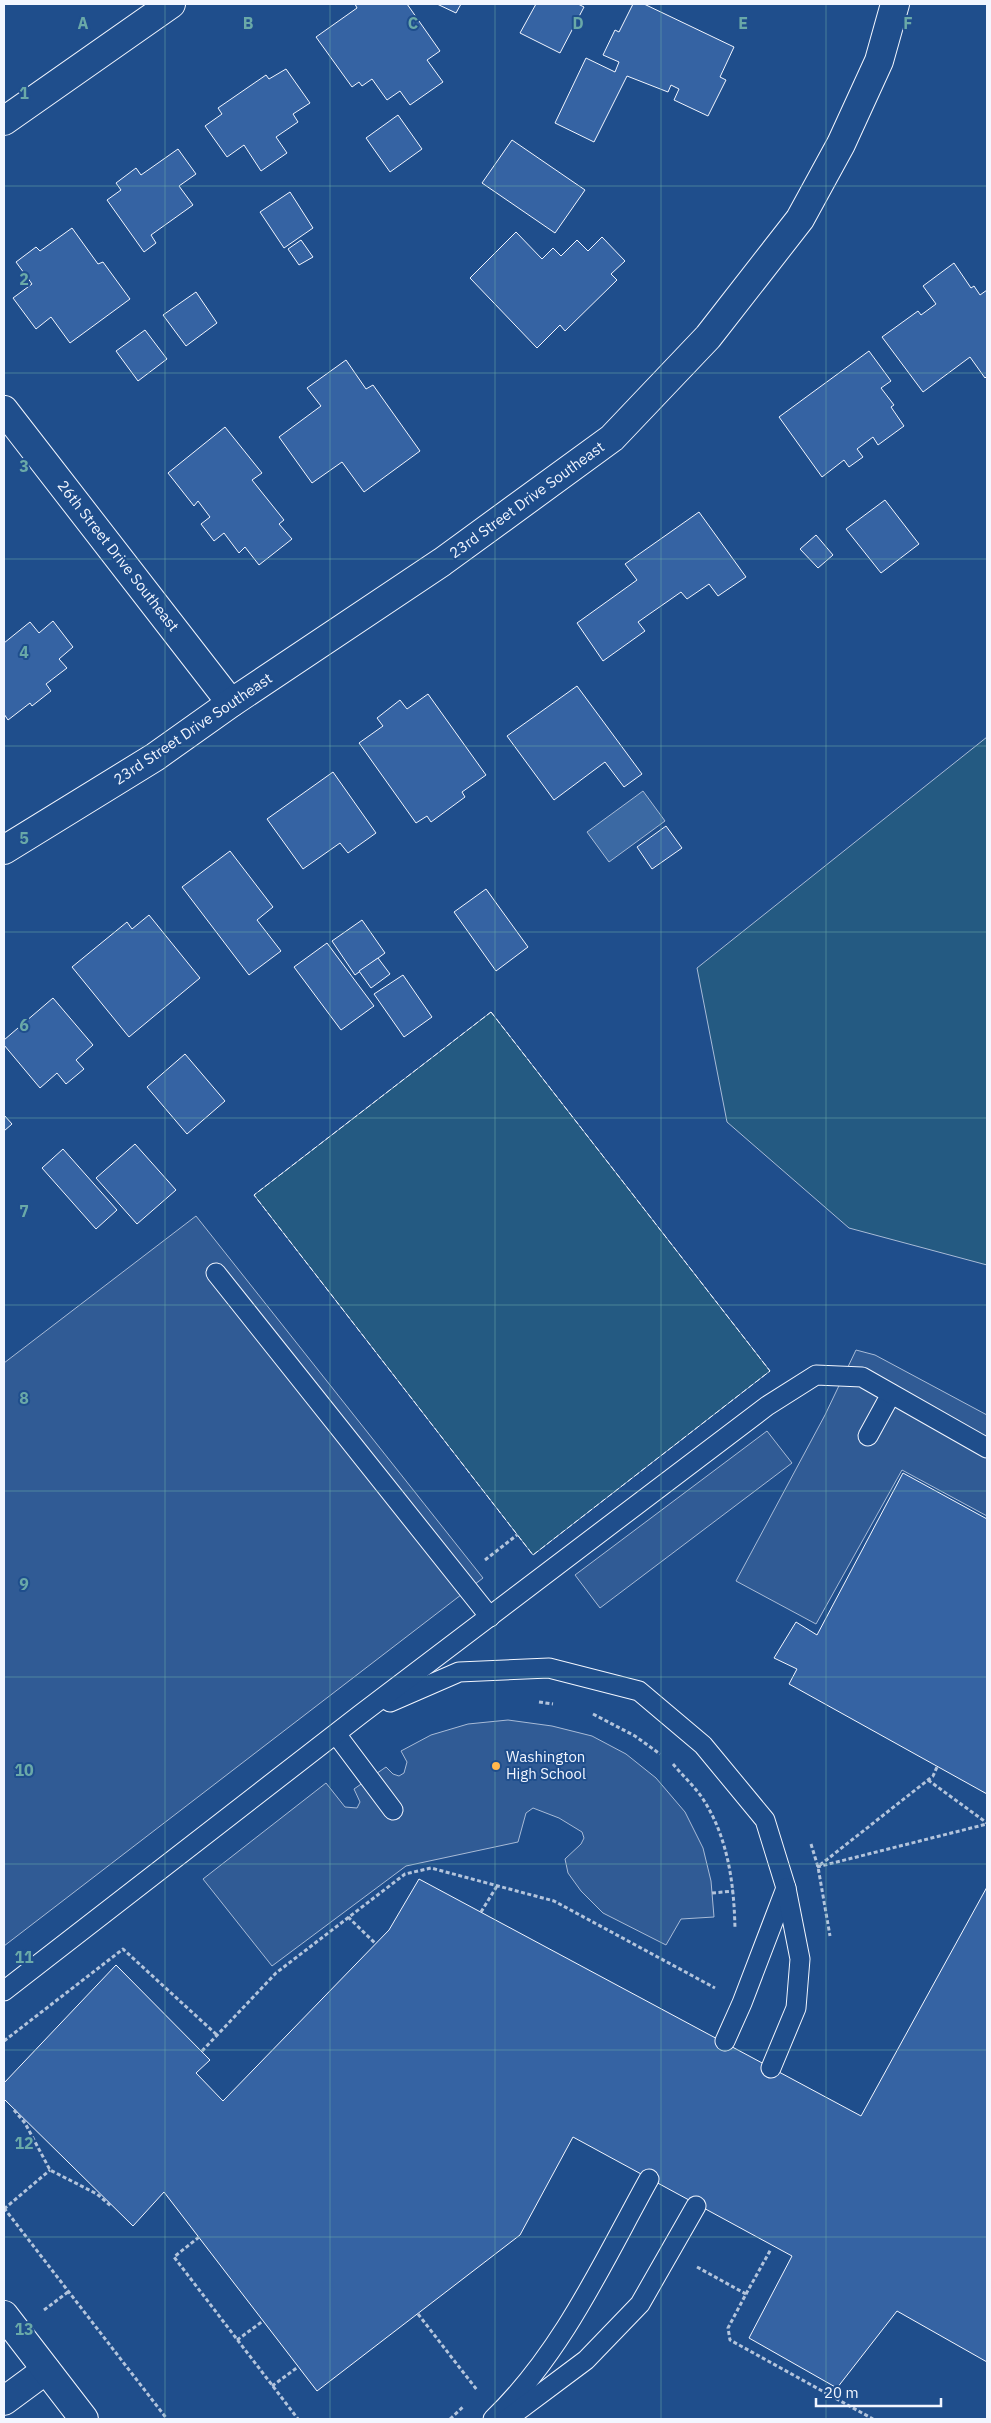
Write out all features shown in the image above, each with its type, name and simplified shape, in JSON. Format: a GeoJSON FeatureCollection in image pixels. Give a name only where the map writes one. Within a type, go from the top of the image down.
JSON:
{"type":"FeatureCollection","features":[{"type":"Feature","properties":{"kind":"street"},"geometry":{"type":"LineString","coordinates":[[4,121],[171,4]]}},
{"type":"Feature","properties":{"kind":"street","name":"23rd Street Drive Southeast"},"geometry":{"type":"LineString","coordinates":[[4,849],[155,756],[442,562],[612,438],[708,337],[800,219],[841,144],[879,61],[895,4]]}},
{"type":"Feature","properties":{"kind":"street","name":"26th Street Drive Southeast"},"geometry":{"type":"LineString","coordinates":[[4,410],[231,703]]}},
{"type":"Feature","properties":{"kind":"street"},"geometry":{"type":"LineString","coordinates":[[4,2315],[84,2419]]}},
{"type":"Feature","properties":{"kind":"street"},"geometry":{"type":"LineString","coordinates":[[4,2402],[46,2370]]}},
{"type":"Feature","properties":{"kind":"lane"},"geometry":{"type":"LineString","coordinates":[[216,1273],[490,1617]]}},
{"type":"Feature","properties":{"kind":"lane"},"geometry":{"type":"LineString","coordinates":[[4,1991],[361,1714],[767,1406],[816,1375],[862,1377],[987,1448]]}},
{"type":"Feature","properties":{"kind":"lane"},"geometry":{"type":"LineString","coordinates":[[868,1436],[891,1394]]}},
{"type":"Feature","properties":{"kind":"lane"},"geometry":{"type":"LineString","coordinates":[[361,1714],[460,1672],[549,1668],[639,1691],[703,1745],[765,1820],[784,1882],[800,1959],[796,2008],[771,2068]]}},
{"type":"Feature","properties":{"kind":"lane"},"geometry":{"type":"LineString","coordinates":[[336,1734],[393,1810]]}},
{"type":"Feature","properties":{"kind":"lane"},"geometry":{"type":"LineString","coordinates":[[725,2041],[742,2003],[784,1882]]}},
{"type":"Feature","properties":{"kind":"lane"},"geometry":{"type":"LineString","coordinates":[[493,2419],[517,2397],[571,2321],[649,2179]]}},
{"type":"Feature","properties":{"kind":"lane"},"geometry":{"type":"LineString","coordinates":[[507,2419],[586,2360],[640,2304],[696,2206]]}},
{"type":"Feature","properties":{"kind":"path"},"geometry":{"type":"LineString","coordinates":[[482,1562],[517,1534]]}},
{"type":"Feature","properties":{"kind":"path"},"geometry":{"type":"LineString","coordinates":[[536,1702],[563,1705]]}},
{"type":"Feature","properties":{"kind":"path"},"geometry":{"type":"LineString","coordinates":[[590,1714],[635,1736],[663,1756]]}},
{"type":"Feature","properties":{"kind":"path"},"geometry":{"type":"LineString","coordinates":[[670,1760],[703,1799],[723,1841],[734,1891],[735,1931]]}},
{"type":"Feature","properties":{"kind":"path"},"geometry":{"type":"LineString","coordinates":[[818,1866],[934,1776],[937,1767]]}},
{"type":"Feature","properties":{"kind":"path"},"geometry":{"type":"LineString","coordinates":[[928,1780],[987,1823]]}},
{"type":"Feature","properties":{"kind":"path"},"geometry":{"type":"LineString","coordinates":[[784,1882],[818,1866],[987,1823]]}},
{"type":"Feature","properties":{"kind":"path"},"geometry":{"type":"LineString","coordinates":[[202,2051],[276,1973],[405,1874],[431,1868],[554,1901],[718,1989],[721,1983]]}},
{"type":"Feature","properties":{"kind":"path"},"geometry":{"type":"LineString","coordinates":[[481,1912],[497,1886]]}},
{"type":"Feature","properties":{"kind":"path"},"geometry":{"type":"LineString","coordinates":[[712,1893],[734,1891]]}},
{"type":"Feature","properties":{"kind":"path"},"geometry":{"type":"LineString","coordinates":[[348,1917],[376,1944]]}},
{"type":"Feature","properties":{"kind":"path"},"geometry":{"type":"LineString","coordinates":[[4,2041],[123,1949],[217,2035]]}},
{"type":"Feature","properties":{"kind":"path"},"geometry":{"type":"LineString","coordinates":[[14,2110],[25,2123],[50,2170],[97,2194],[112,2207]]}},
{"type":"Feature","properties":{"kind":"path"},"geometry":{"type":"LineString","coordinates":[[50,2170],[4,2208],[167,2419]]}},
{"type":"Feature","properties":{"kind":"path"},"geometry":{"type":"LineString","coordinates":[[199,2237],[174,2257],[298,2419]]}},
{"type":"Feature","properties":{"kind":"path"},"geometry":{"type":"LineString","coordinates":[[771,2248],[728,2328],[730,2340],[873,2419]]}},
{"type":"Feature","properties":{"kind":"path"},"geometry":{"type":"LineString","coordinates":[[670,2252],[746,2294]]}},
{"type":"Feature","properties":{"kind":"path"},"geometry":{"type":"LineString","coordinates":[[418,2314],[478,2392]]}},
{"type":"Feature","properties":{"kind":"path"},"geometry":{"type":"LineString","coordinates":[[237,2340],[263,2321]]}},
{"type":"Feature","properties":{"kind":"path"},"geometry":{"type":"LineString","coordinates":[[272,2386],[298,2367]]}},
{"type":"Feature","properties":{"kind":"shaded area"},"geometry":{"type":"Polygon","coordinates":[[[987,737],[987,1265],[849,1228],[727,1122],[697,968],[987,737]]]}},
{"type":"Feature","properties":{"kind":"shaded area"},"geometry":{"type":"Polygon","coordinates":[[[643,791],[665,821],[609,862],[587,832],[643,791]]]}},
{"type":"Feature","properties":{"kind":"shaded area"},"geometry":{"type":"Polygon","coordinates":[[[491,1012],[770,1371],[533,1555],[254,1195],[491,1012]]]}},
{"type":"Feature","properties":{"kind":"shaded area"},"geometry":{"type":"Polygon","coordinates":[[[196,1216],[483,1578],[4,1946],[4,1363],[196,1216]]]}},
{"type":"Feature","properties":{"kind":"shaded area"},"geometry":{"type":"Polygon","coordinates":[[[856,1350],[875,1355],[987,1415],[987,1516],[902,1470],[816,1624],[736,1581],[825,1415],[856,1350]]]}},
{"type":"Feature","properties":{"kind":"shaded area"},"geometry":{"type":"Polygon","coordinates":[[[767,1431],[792,1463],[600,1608],[575,1575],[767,1431]]]}},
{"type":"Feature","properties":{"kind":"shaded area"},"geometry":{"type":"Polygon","coordinates":[[[508,1720],[552,1726],[592,1736],[626,1754],[656,1778],[685,1812],[703,1848],[711,1881],[714,1917],[681,1919],[666,1945],[603,1913],[581,1891],[568,1873],[565,1859],[581,1844],[584,1838],[582,1832],[559,1818],[533,1808],[526,1813],[518,1842],[406,1866],[272,1966],[203,1879],[326,1783],[345,1807],[357,1808],[360,1802],[354,1789],[386,1767],[393,1774],[399,1776],[404,1773],[407,1762],[401,1751],[431,1735],[468,1724],[508,1720]]]}},
{"type":"Feature","properties":{"kind":"building"},"geometry":{"type":"Polygon","coordinates":[[[355,4],[407,4],[440,51],[427,60],[443,82],[410,105],[400,91],[387,100],[372,79],[362,86],[359,82],[352,87],[316,37],[357,8],[355,4]]]}},
{"type":"Feature","properties":{"kind":"building"},"geometry":{"type":"Polygon","coordinates":[[[437,4],[461,4],[456,13],[437,4]]]}},
{"type":"Feature","properties":{"kind":"building"},"geometry":{"type":"Polygon","coordinates":[[[536,4],[578,4],[584,7],[560,53],[520,33],[536,4]]]}},
{"type":"Feature","properties":{"kind":"building"},"geometry":{"type":"Polygon","coordinates":[[[633,4],[644,4],[734,47],[720,77],[726,80],[708,116],[674,100],[679,89],[671,85],[668,92],[627,76],[594,142],[555,123],[586,58],[615,72],[619,62],[603,55],[615,30],[619,32],[633,4]]]}},
{"type":"Feature","properties":{"kind":"building"},"geometry":{"type":"Polygon","coordinates":[[[286,69],[310,103],[293,114],[298,122],[276,137],[287,153],[261,171],[244,145],[227,157],[205,126],[222,114],[218,108],[266,75],[269,79],[286,69]]]}},
{"type":"Feature","properties":{"kind":"building"},"geometry":{"type":"Polygon","coordinates":[[[398,115],[422,149],[390,172],[366,138],[398,115]]]}},
{"type":"Feature","properties":{"kind":"building"},"geometry":{"type":"Polygon","coordinates":[[[512,140],[585,190],[555,233],[482,183],[512,140]]]}},
{"type":"Feature","properties":{"kind":"building"},"geometry":{"type":"Polygon","coordinates":[[[178,149],[196,174],[179,186],[193,205],[151,235],[156,243],[144,252],[107,200],[121,190],[116,183],[136,168],[141,175],[178,149]]]}},
{"type":"Feature","properties":{"kind":"building"},"geometry":{"type":"Polygon","coordinates":[[[290,192],[313,228],[284,248],[260,212],[290,192]]]}},
{"type":"Feature","properties":{"kind":"building"},"geometry":{"type":"Polygon","coordinates":[[[72,228],[98,264],[103,262],[130,299],[70,343],[51,317],[36,329],[13,298],[32,284],[16,262],[36,247],[40,251],[72,228]]]}},
{"type":"Feature","properties":{"kind":"building"},"geometry":{"type":"Polygon","coordinates":[[[516,232],[542,259],[553,248],[561,256],[577,240],[588,251],[602,237],[625,261],[611,274],[617,280],[565,331],[560,325],[537,348],[470,278],[516,232]]]}},
{"type":"Feature","properties":{"kind":"building"},"geometry":{"type":"Polygon","coordinates":[[[301,240],[313,257],[299,265],[288,249],[301,240]]]}},
{"type":"Feature","properties":{"kind":"building"},"geometry":{"type":"Polygon","coordinates":[[[954,263],[971,288],[974,286],[980,295],[987,290],[987,376],[985,378],[970,357],[923,392],[882,337],[918,311],[921,315],[936,304],[923,286],[954,263]]]}},
{"type":"Feature","properties":{"kind":"building"},"geometry":{"type":"Polygon","coordinates":[[[196,292],[217,323],[186,346],[163,315],[196,292]]]}},
{"type":"Feature","properties":{"kind":"building"},"geometry":{"type":"Polygon","coordinates":[[[145,330],[167,359],[138,381],[116,351],[145,330]]]}},
{"type":"Feature","properties":{"kind":"building"},"geometry":{"type":"Polygon","coordinates":[[[869,351],[891,381],[881,388],[894,405],[891,407],[904,426],[878,445],[873,437],[857,449],[863,457],[849,467],[844,460],[822,477],[779,417],[869,351]]]}},
{"type":"Feature","properties":{"kind":"building"},"geometry":{"type":"Polygon","coordinates":[[[346,360],[366,389],[373,385],[420,451],[364,492],[342,462],[312,483],[279,437],[321,406],[307,388],[346,360]]]}},
{"type":"Feature","properties":{"kind":"building"},"geometry":{"type":"Polygon","coordinates":[[[225,427],[262,473],[252,480],[284,520],[279,524],[292,539],[259,565],[245,547],[239,553],[224,533],[214,541],[201,524],[210,517],[198,501],[194,506],[168,473],[225,427]]]}},
{"type":"Feature","properties":{"kind":"building"},"geometry":{"type":"Polygon","coordinates":[[[885,500],[919,544],[881,573],[846,529],[885,500]]]}},
{"type":"Feature","properties":{"kind":"building"},"geometry":{"type":"Polygon","coordinates":[[[699,512],[746,577],[718,596],[709,584],[687,599],[681,592],[638,622],[645,631],[603,661],[577,623],[637,580],[625,564],[699,512]]]}},
{"type":"Feature","properties":{"kind":"building"},"geometry":{"type":"Polygon","coordinates":[[[816,535],[833,555],[818,568],[800,549],[816,535]]]}},
{"type":"Feature","properties":{"kind":"building"},"geometry":{"type":"Polygon","coordinates":[[[53,621],[73,647],[59,659],[67,668],[46,684],[51,691],[32,706],[30,703],[8,720],[4,714],[4,643],[30,622],[39,633],[53,621]]]}},
{"type":"Feature","properties":{"kind":"building"},"geometry":{"type":"Polygon","coordinates":[[[577,686],[642,774],[624,787],[605,762],[554,800],[507,736],[577,686]]]}},
{"type":"Feature","properties":{"kind":"building"},"geometry":{"type":"Polygon","coordinates":[[[428,694],[486,775],[462,792],[465,797],[431,822],[427,816],[416,823],[359,743],[383,726],[377,718],[400,700],[407,709],[428,694]]]}},
{"type":"Feature","properties":{"kind":"building"},"geometry":{"type":"Polygon","coordinates":[[[333,772],[376,833],[348,853],[340,843],[303,869],[267,819],[333,772]]]}},
{"type":"Feature","properties":{"kind":"building"},"geometry":{"type":"Polygon","coordinates":[[[666,826],[682,848],[652,869],[637,847],[666,826]]]}},
{"type":"Feature","properties":{"kind":"building"},"geometry":{"type":"Polygon","coordinates":[[[230,851],[273,907],[257,920],[281,951],[249,975],[182,887],[230,851]]]}},
{"type":"Feature","properties":{"kind":"building"},"geometry":{"type":"Polygon","coordinates":[[[486,889],[528,947],[496,971],[454,912],[486,889]]]}},
{"type":"Feature","properties":{"kind":"building"},"geometry":{"type":"Polygon","coordinates":[[[149,915],[200,978],[129,1037],[72,967],[127,922],[132,929],[149,915]]]}},
{"type":"Feature","properties":{"kind":"building"},"geometry":{"type":"Polygon","coordinates":[[[362,920],[385,953],[355,975],[332,941],[362,920]]]}},
{"type":"Feature","properties":{"kind":"building"},"geometry":{"type":"Polygon","coordinates":[[[327,943],[374,1006],[341,1030],[294,967],[327,943]]]}},
{"type":"Feature","properties":{"kind":"building"},"geometry":{"type":"Polygon","coordinates":[[[378,958],[390,974],[371,988],[359,971],[378,958]]]}},
{"type":"Feature","properties":{"kind":"building"},"geometry":{"type":"Polygon","coordinates":[[[403,975],[432,1017],[404,1037],[374,994],[403,975]]]}},
{"type":"Feature","properties":{"kind":"building"},"geometry":{"type":"Polygon","coordinates":[[[53,998],[93,1045],[76,1060],[84,1069],[66,1084],[57,1073],[40,1088],[4,1045],[4,1040],[53,998]]]}},
{"type":"Feature","properties":{"kind":"building"},"geometry":{"type":"Polygon","coordinates":[[[185,1054],[225,1101],[187,1134],[147,1087],[185,1054]]]}},
{"type":"Feature","properties":{"kind":"building"},"geometry":{"type":"Polygon","coordinates":[[[4,1115],[12,1124],[4,1131],[4,1115]]]}},
{"type":"Feature","properties":{"kind":"building"},"geometry":{"type":"Polygon","coordinates":[[[135,1144],[176,1190],[137,1224],[96,1178],[135,1144]]]}},
{"type":"Feature","properties":{"kind":"building"},"geometry":{"type":"Polygon","coordinates":[[[63,1149],[117,1210],[96,1229],[42,1168],[63,1149]]]}},
{"type":"Feature","properties":{"kind":"building"},"geometry":{"type":"Polygon","coordinates":[[[903,1473],[987,1519],[987,1794],[789,1684],[797,1669],[774,1658],[796,1622],[817,1635],[903,1473]]]}},
{"type":"Feature","properties":{"kind":"building"},"geometry":{"type":"Polygon","coordinates":[[[419,1879],[861,2116],[987,1887],[987,2362],[897,2311],[837,2388],[749,2338],[792,2256],[573,2137],[520,2235],[317,2391],[164,2192],[133,2226],[4,2099],[4,2083],[116,1965],[210,2060],[196,2073],[223,2101],[389,1930],[419,1879]]]}},
{"type":"Feature","properties":{"kind":"fence"},"geometry":{"type":"LineString","coordinates":[[491,1012],[770,1371],[533,1555],[254,1195],[491,1012]]}},
{"type":"Feature","properties":{"kind":"place","name":"Washington High School"},"geometry":{"type":"Point","coordinates":[496,1766]}}]}
